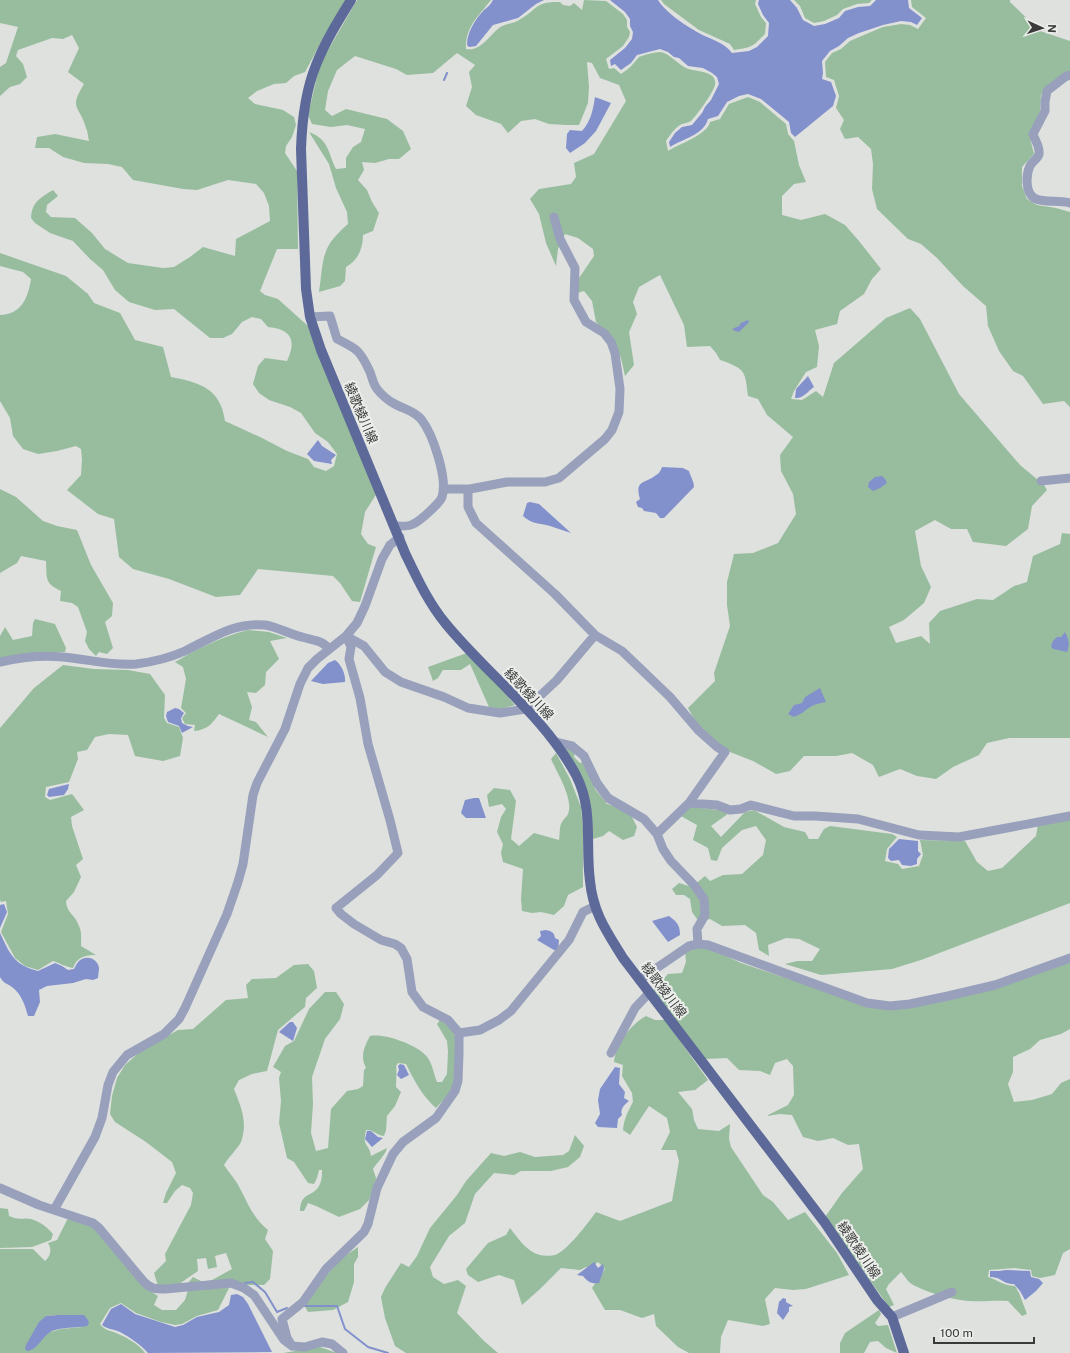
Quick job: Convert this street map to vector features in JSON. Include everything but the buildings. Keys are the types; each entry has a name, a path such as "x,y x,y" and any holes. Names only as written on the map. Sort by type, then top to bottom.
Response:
{"main road":[{"name":"綾歌綾川線","path":"351,0 329,36 315,65 306,95 304,110 301,149 304,266 310,317 321,350 420,585 441,618 555,742 576,776 585,796 588,819 589,870 595,906 599,919 623,958 639,980 825,1223 877,1300 892,1318 904,1353"}],"street":[{"path":"1070,75 1064,77 1047,91 1045,111 1033,134 1039,148 1038,157 1030,165 1027,181 1029,193 1033,197 1043,201 1064,201 1070,203"},
{"path":"443,489 468,489 507,482 545,482 559,478 605,439 612,430 619,412 620,389 615,353 611,342 604,333 586,322 580,314 574,300 575,268 560,238 554,217"},
{"path":"310,317 330,316 337,339 355,348 361,355 375,387 383,396 393,403 414,412 422,420 438,456 442,475 442,498 437,505 413,525 395,526"},
{"path":"1041,481 1070,478"},
{"path":"468,489 468,506 476,523 550,590 595,635 622,651 670,697 699,731 725,752 689,803 657,834"},
{"path":"54,1210 95,1137 102,1118 108,1085 113,1072 127,1055 164,1034 179,1019 185,1008 227,914 238,882 243,864 253,795 257,783 285,729 305,673 308,668 329,649 346,636 361,616 386,551 390,545 400,537"},
{"path":"0,662 33,656 46,656 115,663 146,663 166,658 184,651 225,630 257,625 274,627 302,637 311,638 323,643 329,649"},
{"path":"346,636 364,646 385,672 402,682 444,697 468,708 500,713 526,709 557,680 595,635"},
{"path":"292,1346 287,1338 282,1319 303,1302 326,1270 364,1232 368,1224 377,1188 393,1154 403,1142 436,1118 455,1091 458,1081 459,1033 448,1020 423,1007 412,992 407,959 401,948 395,944 381,940 354,924 336,908 377,875 398,853 368,744 360,698 349,659 351,647 346,636"},
{"path":"555,742 572,746 584,756 597,783 608,798 644,819 657,834 663,849 671,861 695,886 704,899 705,915 697,929 698,944"},
{"path":"689,803 717,805 730,810 741,809 751,805 781,814 858,819 918,834 959,837 1070,816"},
{"path":"459,1033 480,1030 499,1020 511,1011 569,940 583,912 595,906"},
{"path":"639,980 689,946 698,944 708,945 720,948 867,1003 890,1006 910,1004 995,984 1070,958"},
{"path":"611,1053 635,1008 649,993"},
{"path":"0,1188 54,1210 87,1220 99,1228 150,1288 156,1290 231,1283 244,1288 254,1295 284,1340 292,1346 305,1347 322,1342 332,1344 343,1353"},
{"path":"892,1318 952,1292"}],"green space":[{"path":"0,0 346,0 305,72 294,76 286,83 274,84 257,91 248,98 255,104 283,110 294,117 296,125 292,137 286,146 285,153 297,171 298,249 277,249 260,291 265,295 278,299 308,326 377,493 365,512 361,534 368,544 376,547 360,602 352,601 340,583 333,576 258,569 240,595 216,597 169,579 133,569 119,557 114,519 98,514 67,490 81,475 81,449 76,446 38,454 23,449 13,436 10,418 0,401 0,315 14,312 23,304 31,279 23,272 0,266 0,253 66,276 88,294 94,303 120,313 135,340 163,347 171,377 194,382 213,393 221,406 225,421 287,451 308,459 314,467 326,471 334,466 337,454 328,442 315,433 301,413 290,407 269,400 259,393 253,384 258,366 265,358 287,361 290,354 291,342 287,333 276,328 268,327 261,319 252,317 242,322 232,334 223,338 210,338 174,309 155,310 129,302 115,290 103,270 73,241 50,233 35,223 31,218 35,204 53,190 58,196 47,205 46,212 51,217 75,218 92,233 105,249 128,263 163,268 174,267 203,247 235,256 236,239 270,221 269,206 264,193 256,184 228,180 197,190 183,189 133,180 122,167 108,164 84,163 63,157 49,148 35,148 37,137 55,134 89,141 84,121 76,103 79,92 84,84 68,72 79,48 72,35 63,39 52,38 18,50 16,56 23,64 27,77 20,84 10,87 0,96 0,67 6,63 18,27 0,23"},
{"path":"357,0 491,0 470,28 466,41 466,49 480,46 501,27 517,21 537,7 546,3 560,2 563,5 570,6 574,3 582,10 584,0 606,1 623,14 627,20 627,27 630,32 629,37 623,46 606,59 609,69 614,68 621,74 639,57 660,52 667,54 686,68 709,74 715,80 715,85 711,93 697,114 691,121 681,124 672,132 666,141 668,151 704,131 710,122 720,119 729,104 748,97 760,102 786,124 788,134 794,141 799,165 806,182 794,184 782,196 782,215 801,220 825,214 845,225 881,269 872,279 864,294 840,311 837,324 815,330 819,346 817,367 806,372 794,391 791,399 802,400 816,391 823,397 834,363 886,318 910,308 920,319 959,394 1020,465 1044,485 1047,490 1032,506 1028,529 1006,546 973,542 967,529 951,529 935,520 915,531 921,566 931,587 924,603 904,620 889,627 896,643 921,636 930,644 929,623 940,611 977,599 993,600 1014,586 1027,582 1033,556 1060,544 1062,533 1070,534 1070,738 1009,738 987,743 979,755 953,767 936,779 917,776 900,769 879,777 873,765 852,753 836,756 804,756 790,771 776,774 753,761 730,752 699,728 688,708 715,681 714,673 730,626 727,605 727,582 734,554 753,553 778,543 796,514 793,494 781,471 780,455 793,437 767,415 758,399 748,396 743,372 735,366 720,360 710,346 687,347 684,325 660,275 639,287 633,302 637,314 629,332 634,365 625,376 621,358 612,338 596,322 592,301 584,291 577,293 579,278 594,256 593,249 578,238 565,234 558,249 556,266 546,243 539,214 530,199 539,189 571,184 576,177 574,163 594,154 626,101 619,85 600,78 592,63 587,62 589,87 588,103 579,125 549,124 535,119 521,121 508,133 501,124 476,115 466,106 472,87 469,72 475,65 457,53 433,73 407,75 396,69 355,56 337,70 328,91 325,110 332,116 346,109 387,119 403,131 411,149 399,159 389,159 375,163 362,162 364,170 358,180 367,190 379,213 373,231 363,235 359,254 354,261 346,267 345,281 340,286 319,292 325,254 332,240 348,224 347,212 336,188 329,164 309,132 321,138 327,147 336,169 346,168 346,158 353,147 361,142 365,129 347,125 331,127 312,124 308,115 320,64"},
{"path":"661,0 756,0 755,4 761,17 766,23 765,34 751,46 734,50 730,44 699,30 664,4"},
{"path":"794,0 872,0 869,3 857,4 843,9 837,15 824,21 814,23 805,18 800,6"},
{"path":"911,0 1010,0 1010,2 1040,31 1070,41 1070,71 1052,84 1041,95 1040,114 1029,134 1034,154 1022,167 1022,186 1027,199 1037,205 1070,212 1070,407 1064,401 1043,404 1023,376 1013,371 999,351 988,326 986,306 963,286 937,258 921,244 908,239 877,209 872,189 873,164 871,149 858,137 845,139 840,129 844,120 836,108 839,96 834,80 826,77 825,62 832,53 841,49 850,41 883,27 901,24 910,25 918,29 926,18 912,7"},
{"path":"0,489 16,497 43,521 57,526 77,530 91,565 113,603 112,616 105,622 113,648 107,654 99,652 96,656 89,649 85,641 87,632 78,607 72,603 60,601 61,591 49,582 46,561 21,556 17,563 0,573"},
{"path":"35,619 55,624 66,648 65,652 42,652 0,659 0,636 5,627 13,640 32,636 33,623"},
{"path":"248,630 269,632 287,638 270,641 279,659 266,672 265,685 256,693 247,692 252,707 249,720 256,722 268,737 219,714 209,726 194,731 195,725 185,724 182,718 186,713 181,708 186,679 183,667 175,662 210,643"},
{"path":"467,653 490,676 515,705 501,709 489,707 470,664 461,670 443,670 438,678 433,681 428,667"},
{"path":"63,665 94,669 128,670 150,674 165,695 164,718 167,723 179,727 183,738 180,756 163,761 135,756 128,735 109,734 95,737 87,750 77,752 78,759 69,782 46,787 45,797 50,800 72,794 84,810 71,817 72,826 83,859 76,865 81,877 74,892 66,901 69,911 80,928 81,946 96,955 82,957 77,961 73,968 53,961 38,970 25,966 15,958 1,932 8,914 6,901 1,902 0,900 0,728 34,688"},
{"path":"564,747 575,752 574,757 580,763 585,761 595,789 607,804 624,809 631,815 637,827 634,836 623,840 609,831 603,836 593,839"},
{"path":"556,753 570,779 581,807 583,829 583,887 568,895 564,906 554,915 541,912 532,913 522,911 521,899 523,869 503,862 501,853 503,844 497,832 501,817 506,809 502,804 489,807 487,795 494,788 510,790 516,801 511,839 519,846 534,833 559,840 561,824 567,815 569,801 561,779 551,759"},
{"path":"691,807 719,810 729,813 711,826 721,837 745,812 754,810 784,827 805,832 809,839 818,839 824,829 830,826 892,834 897,837 887,849 885,861 898,864 902,869 919,866 923,855 920,840 965,841 977,862 988,871 1002,868 1036,836 1038,824 1070,818 1070,903 921,960 892,969 821,975 785,964 797,961 812,961 820,949 799,939 786,938 768,945 769,956 759,950 756,933 745,925 722,926 710,919 699,922 692,912 690,899 684,895 676,895 672,889 679,883 692,887 705,876 710,881 723,875 742,874 763,855 766,840 756,826 742,830 722,848 717,861 711,860 708,848 693,840 697,825 679,815"},
{"path":"699,947 711,949 741,963 837,995 889,1010 1070,961 1070,1029 1061,1034 1040,1040 1030,1049 1013,1057 1013,1072 1008,1084 1014,1102 1032,1100 1052,1094 1061,1083 1070,1079 1070,1249 1063,1253 1055,1275 1040,1278 1032,1276 1031,1270 1015,1268 989,1270 988,1277 1004,1284 1015,1286 1027,1314 1022,1316 1008,1301 964,1301 929,1292 909,1282 901,1272 886,1289 894,1305 889,1307 825,1217 842,1193 863,1169 859,1144 848,1145 833,1138 818,1141 803,1137 792,1115 780,1114 766,1116 788,1105 794,1095 793,1066 787,1059 775,1063 770,1075 760,1071 739,1070 727,1058 704,1059 652,991 668,974 682,973 686,962 685,950"},
{"path":"308,964 314,971 317,988 306,998 305,1007 278,1030 267,1071 252,1074 239,1080 234,1089 243,1115 244,1128 240,1144 224,1165 237,1183 257,1219 268,1230 265,1239 273,1251 270,1279 264,1285 187,1284 193,1277 203,1282 212,1280 232,1269 226,1253 215,1256 217,1267 208,1269 206,1258 197,1259 198,1271 179,1284 158,1286 154,1273 166,1261 165,1254 191,1205 193,1193 190,1188 182,1185 175,1191 167,1203 163,1203 166,1193 176,1173 172,1162 146,1142 115,1122 110,1114 112,1096 117,1078 125,1065 142,1050 178,1030 193,1029 226,1000 248,998 246,985 252,979 276,978 294,965"},
{"path":"325,992 336,992 344,1004 340,1019 325,1039 312,1077 313,1104 311,1133 316,1151 328,1148 331,1109 347,1091 358,1089 363,1086 364,1070 366,1068 363,1056 370,1036 384,1036 392,1038 401,1041 423,1053 428,1058 432,1066 437,1082 442,1082 447,1074 447,1041 437,1024 441,1019 452,1029 456,1039 455,1083 448,1095 436,1108 422,1093 406,1064 398,1063 396,1066 396,1087 401,1092 395,1106 387,1116 384,1136 366,1130 365,1142 371,1156 387,1148 385,1154 373,1169 376,1178 375,1186 369,1200 360,1209 339,1217 308,1203 304,1211 300,1211 302,1200 319,1186 322,1170 319,1170 314,1184 308,1183 294,1162 287,1158 279,1123 281,1101 279,1078 281,1072 273,1067 285,1046 294,1041 309,1009"},
{"path":"646,1016 655,1020 665,1020 708,1080 695,1090 678,1092 692,1109 694,1120 698,1129 719,1131 730,1124 729,1139 731,1147 763,1195 773,1202 788,1220 805,1212 837,1253 849,1275 806,1289 793,1290 775,1288 765,1299 770,1324 763,1326 728,1320 721,1337 720,1353 689,1353 678,1347 656,1326 654,1314 642,1318 620,1310 605,1310 592,1288 605,1269 598,1262 592,1267 586,1267 580,1270 561,1268 522,1305 514,1280 499,1275 478,1282 468,1275 466,1269 488,1243 506,1235 510,1228 531,1251 541,1255 554,1255 571,1243 596,1212 620,1221 672,1201 679,1161 676,1150 661,1150 670,1132 667,1118 649,1106 630,1135 623,1130 626,1115 633,1102 632,1093 622,1076 623,1065 614,1062 615,1055 629,1030"},
{"path":"575,1135 584,1146 580,1157 568,1167 551,1171 521,1171 514,1175 494,1173 475,1194 465,1223 449,1236 430,1267 433,1277 444,1284 458,1280 466,1286 457,1313 498,1353 406,1353 395,1346 385,1318 381,1297 401,1263 409,1267 417,1256 430,1228 457,1195 466,1181 491,1153 504,1156 520,1152 535,1157 563,1155 569,1151"},
{"path":"0,1208 8,1209 9,1216 19,1219 31,1219 41,1223 53,1234 51,1240 32,1247 0,1248"},
{"path":"68,1218 92,1226 144,1287 158,1296 154,1305 162,1310 176,1310 185,1300 188,1290 230,1286 218,1310 197,1316 182,1324 175,1325 161,1322 136,1313 121,1303 110,1308 100,1324 105,1329 132,1341 145,1353 0,1353 0,1249 33,1249 45,1261 49,1257 50,1252 48,1243 57,1240","holes":["84,1315 82,1327 61,1329 50,1332 46,1316"]},
{"path":"358,1247 358,1257 354,1264 354,1282 348,1302 333,1310 308,1312 304,1305 322,1281 334,1266"},
{"path":"879,1310 881,1314 875,1323 878,1326 888,1325 897,1353 886,1348 878,1341 870,1342 864,1353 840,1353 840,1343 845,1333"},
{"path":"320,1347 337,1353 283,1353"}],"water":[{"path":"493,0 544,0 536,4 518,18 493,25 476,46 469,47 467,45 467,40 472,26"},
{"path":"610,0 658,0 670,14 681,22 697,32 721,43 732,53 749,51 757,47 768,36 769,23 758,4 759,0 790,0 797,8 803,20 814,26 825,24 839,18 845,11 858,7 870,6 876,0 908,0 909,8 922,18 917,25 911,22 901,21 859,33 848,38 839,46 830,51 822,61 822,79 831,82 836,96 833,106 795,137 791,133 789,122 761,99 748,94 739,96 727,102 718,116 708,119 706,124 697,133 670,147 669,142 675,133 682,127 692,125 711,100 719,84 717,77 703,68 688,66 679,58 674,57 668,52 660,49 637,55 631,63 621,70 615,64 611,66 610,60 625,48 632,39 633,32 630,26 630,19 625,12"},
{"path":"595,97 611,103 596,131 585,143 570,153 566,148 567,134 570,130 582,131 588,123"},
{"path":"748,320 749,322 739,332 732,329 739,326 741,323"},
{"path":"808,376 814,387 803,396 795,398 796,389"},
{"path":"318,440 322,446 336,455 331,460 332,464 314,461 307,454"},
{"path":"662,467 683,468 689,471 694,487 664,518 660,518 656,513 644,511 642,508 638,507 636,502 640,499 640,485 658,474"},
{"path":"882,476 887,483 873,491 868,487 869,482 875,477"},
{"path":"530,502 539,504 571,533 526,519 523,516 527,503"},
{"path":"1065,632 1069,642 1067,652 1053,649 1051,646 1053,641 1057,637 1061,637"},
{"path":"335,660 343,670 345,682 323,684 311,681 328,663"},
{"path":"820,688 826,702 812,706 794,717 788,714 794,705 802,703 805,697"},
{"path":"175,708 184,713 181,718 182,723 193,727 182,733 179,726 168,722 166,716 167,712"},
{"path":"69,784 64,795 49,797 47,795 49,789"},
{"path":"479,798 486,818 466,818 461,813 465,800"},
{"path":"899,839 918,841 918,851 921,854 917,859 917,864 911,866 902,865 899,860 891,861 888,858 889,849"},
{"path":"4,904 7,912 0,928 0,905"},
{"path":"669,916 678,924 680,935 668,942 652,921"},
{"path":"546,930 552,932 555,938 559,940 558,950 554,950 537,940 541,936 540,931"},
{"path":"0,933 14,958 30,969 38,971 55,963 68,970 74,969 82,959 92,958 97,962 99,968 98,978 93,980 86,979 73,983 47,986 39,990 40,1002 34,1016 28,1016 21,997 0,977"},
{"path":"290,1022 293,1022 297,1028 293,1041 279,1032"},
{"path":"400,1064 404,1065 409,1075 401,1079 397,1075 399,1070 398,1066"},
{"path":"615,1067 620,1068 619,1084 625,1092 624,1098 629,1101 622,1109 622,1115 618,1119 617,1128 598,1127 595,1123 600,1114 598,1100 600,1089"},
{"path":"367,1131 371,1131 378,1137 383,1138 372,1147 365,1139"},
{"path":"594,1262 598,1268 603,1264 604,1269 599,1283 592,1283 583,1276 577,1275"},
{"path":"990,1271 1030,1271 1031,1277 1039,1279 1043,1283 1025,1300 1014,1284 990,1277"},
{"path":"237,1294 243,1297 248,1304 272,1352 148,1353 139,1344 120,1332 102,1325 111,1309 121,1304 135,1314 175,1327 183,1325 197,1317 219,1312 229,1305 231,1295"},
{"path":"783,1298 786,1299 786,1302 793,1306 789,1307 789,1311 783,1320 777,1313 779,1302"},
{"path":"84,1315 89,1323 87,1326 52,1331 45,1336 37,1346 27,1351 25,1349 26,1345 39,1322 46,1316"}],"waterway":[{"path":"444,80 447,73"},
{"path":"245,1283 253,1282 265,1292 277,1312 287,1308"},
{"path":"303,1306 337,1306 345,1329 368,1347 388,1353"}]}
